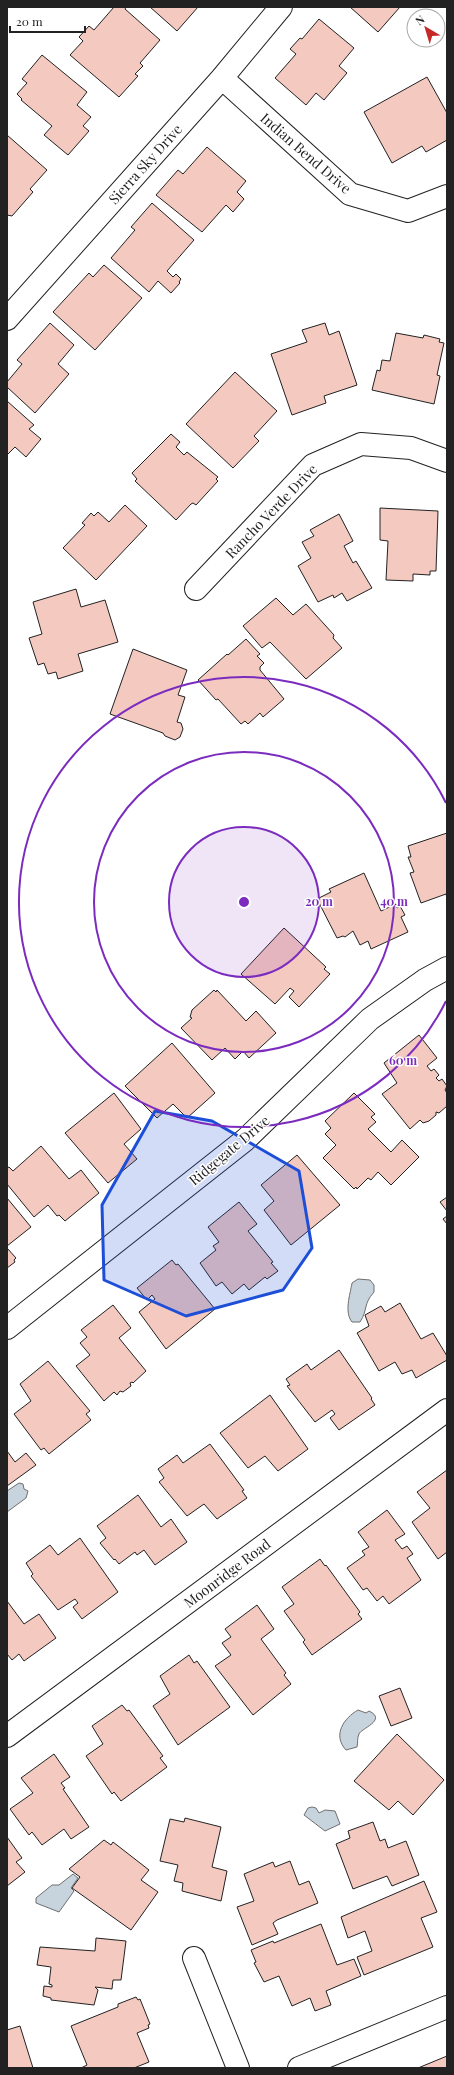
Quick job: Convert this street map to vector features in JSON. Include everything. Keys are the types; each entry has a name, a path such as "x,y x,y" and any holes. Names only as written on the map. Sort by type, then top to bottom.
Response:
{"street":[{"name":"Sierra Sky Drive","path":"7,319 222,78 281,7"},
{"name":"Indian Bend Drive","path":"222,78 350,194 408,211 447,196"},
{"name":"Rancho Verde Drive","path":"196,589 313,465 361,444 411,448 447,461"},
{"name":"Ridgegate Drive","path":"7,1328 246,1140 370,1019 425,980 447,968"},
{"name":"Moonridge Road","path":"7,1736 447,1410"},
{"path":"194,1958 238,2068"},
{"path":"299,2068 447,2007"}],"highlighted area":[{"path":"155,1111 212,1121 299,1171 312,1248 283,1290 186,1316 104,1280 102,1205"}],"shaded area":[{"path":"358,1279 370,1280 374,1285 374,1292 368,1300 360,1322 352,1322 348,1313 348,1303 352,1283"},
{"path":"19,1483 23,1484 24,1489 28,1491 26,1498 7,1512 7,1491"},
{"path":"358,1710 366,1713 369,1711 374,1714 376,1718 372,1724 360,1732 357,1747 346,1750 340,1739 340,1733 344,1722"},
{"path":"308,1808 316,1808 319,1813 325,1810 335,1811 340,1824 325,1831 304,1815"},
{"path":"73,1874 78,1878 71,1888 74,1891 59,1912 36,1903 36,1898 52,1885 59,1885"}],"building":[{"path":"114,7 126,7 125,9 160,40 140,63 143,66 135,74 138,76 119,97 70,55 83,41 79,37 89,26 94,30"},
{"path":"150,7 198,7 177,31"},
{"path":"350,7 400,7 378,32"},
{"path":"319,19 354,48 339,66 347,73 324,100 316,93 306,105 275,78 296,54 290,49 300,38 302,39"},
{"path":"42,55 87,92 77,105 91,117 83,126 89,131 68,155 44,135 52,126 21,100 22,99 17,94 27,83 22,79"},
{"path":"427,77 447,113 447,140 426,152 422,146 392,163 364,112"},
{"path":"7,135 47,170 30,189 33,192 12,216 7,215"},
{"path":"207,147 246,181 237,192 244,199 233,212 226,205 202,232 156,195 178,170 183,174"},
{"path":"152,203 194,240 167,271 173,277 176,274 181,279 179,282 180,283 171,293 158,281 149,292 111,258 135,230 131,227"},
{"path":"104,265 142,298 95,350 53,312 89,273 93,277"},
{"path":"50,323 74,345 58,364 69,374 35,413 7,387 7,382 22,364 17,360"},
{"path":"325,323 329,335 339,331 357,385 324,396 326,403 292,415 271,354 307,342 302,330"},
{"path":"396,333 423,338 424,335 440,339 439,342 444,343 437,375 440,376 434,404 372,390 377,370 380,371 382,360 390,361"},
{"path":"235,372 277,411 254,436 259,441 233,468 186,424"},
{"path":"7,401 34,425 29,429 41,439 26,457 15,447 7,455"},
{"path":"171,434 180,442 176,447 184,455 187,452 218,477 216,479 218,481 196,505 193,503 191,504 176,520 135,481 137,479 132,473"},
{"path":"125,505 147,526 96,580 63,548 85,525 82,523 91,513 94,516 98,512 109,522"},
{"path":"380,508 438,511 436,571 430,571 430,575 413,574 413,581 386,580 388,541 380,540"},
{"path":"339,514 353,541 344,546 353,563 356,561 372,588 347,601 342,593 334,598 333,595 318,602 298,566 311,558 302,542 314,536 310,530"},
{"path":"76,589 81,607 105,600 118,642 78,654 83,671 58,679 56,672 48,674 44,663 38,665 29,638 42,634 33,602"},
{"path":"276,598 293,615 306,604 334,635 333,638 342,648 306,679 270,642 262,648 243,626"},
{"path":"246,639 260,654 257,656 264,663 260,667 260,670 284,699 263,717 260,713 248,724 245,721 241,724 198,680"},
{"path":"133,649 187,670 178,695 185,697 177,722 181,723 183,729 180,737 175,740 165,736 163,733 110,714"},
{"path":"447,833 447,898 446,894 421,903 410,873 414,872 408,857 411,857 408,846"},
{"path":"364,873 381,911 396,904 397,908 400,906 405,915 401,917 408,932 371,949 368,941 360,945 353,931 345,937 343,936 337,938 317,899 331,892 329,889"},
{"path":"284,928 326,967 324,969 330,974 299,1007 289,997 294,991 290,988 275,1004 241,974"},
{"path":"214,990 216,992 217,990 246,1021 256,1011 276,1033 249,1058 243,1051 235,1059 225,1048 212,1060 181,1028 192,1018 190,1017 192,1010"},
{"path":"419,1035 437,1058 427,1066 431,1071 434,1069 439,1075 436,1078 439,1081 442,1079 447,1086 445,1090 447,1093 447,1106 439,1113 436,1112 436,1115 429,1121 423,1123 420,1120 410,1129 382,1094 397,1083 384,1063"},
{"path":"172,1043 215,1093 187,1118 173,1104 157,1118 125,1086"},
{"path":"114,1093 141,1129 124,1144 137,1159 108,1183 65,1133"},
{"path":"354,1093 375,1114 371,1117 376,1122 368,1129 391,1152 402,1140 419,1157 391,1185 378,1172 371,1180 368,1178 357,1189 356,1187 354,1189 323,1158 336,1145 325,1134 331,1128 325,1121"},
{"path":"41,1146 69,1179 81,1170 99,1193 65,1221 59,1215 57,1216 48,1205 34,1217 7,1184 7,1168 9,1167 13,1171"},
{"path":"297,1155 340,1205 291,1245 264,1210 274,1201 261,1185"},
{"path":"447,1197 447,1211 440,1202"},
{"path":"7,1198 31,1227 7,1246"},
{"path":"239,1202 257,1224 248,1231 273,1262 271,1263 278,1271 267,1279 265,1277 249,1290 244,1284 232,1294 222,1282 216,1286 200,1263 216,1250 213,1246 219,1242 208,1227"},
{"path":"447,1216 447,1224 443,1219"},
{"path":"7,1248 16,1258 14,1260 15,1262 7,1268"},
{"path":"172,1260 176,1265 178,1264 215,1309 166,1349 139,1312 155,1299 152,1295 147,1300 137,1288"},
{"path":"400,1303 421,1339 433,1333 447,1356 447,1360 416,1378 412,1370 402,1374 395,1362 379,1371 357,1333 369,1326 365,1315 381,1306 385,1312"},
{"path":"113,1305 131,1328 119,1338 146,1371 133,1383 130,1383 131,1386 123,1392 120,1391 117,1395 114,1392 104,1401 76,1366 90,1355 80,1343 87,1337 81,1330"},
{"path":"339,1350 372,1398 371,1399 375,1405 339,1430 330,1418 335,1414 332,1410 315,1422 287,1386 290,1385 286,1379 307,1364 311,1370"},
{"path":"48,1361 90,1411 86,1414 91,1420 49,1454 44,1448 41,1450 14,1414 31,1401 20,1384"},
{"path":"270,1395 308,1449 278,1471 265,1456 248,1468 220,1433"},
{"path":"210,1444 244,1490 242,1491 247,1498 217,1519 204,1504 187,1516 159,1482 164,1478 158,1469 177,1455 183,1463"},
{"path":"7,1451 15,1462 26,1453 36,1465 7,1486"},
{"path":"447,1470 447,1552 438,1559 412,1522 430,1508 417,1492"},
{"path":"138,1495 161,1527 171,1519 187,1542 155,1565 144,1550 137,1555 135,1552 119,1564 100,1543 106,1538 97,1526"},
{"path":"387,1510 405,1534 395,1540 402,1549 407,1546 413,1554 407,1558 421,1580 389,1604 383,1596 377,1601 367,1588 363,1590 347,1568 365,1555 362,1551 369,1547 358,1532"},
{"path":"80,1538 118,1592 82,1619 73,1607 78,1603 75,1599 58,1610 31,1576 33,1574 26,1563 50,1545 58,1555"},
{"path":"320,1559 360,1612 358,1614 362,1619 312,1655 303,1642 305,1640 284,1611 294,1604 282,1587"},
{"path":"7,1601 24,1624 39,1614 56,1638 24,1661 19,1654 12,1660 7,1654"},
{"path":"257,1605 274,1629 261,1639 286,1673 284,1675 291,1684 253,1715 215,1666 231,1655 222,1643 231,1637 225,1629"},
{"path":"189,1655 194,1663 197,1661 230,1707 178,1745 153,1706 170,1694 160,1676"},
{"path":"400,1688 412,1718 391,1726 379,1696"},
{"path":"122,1705 127,1711 129,1710 163,1756 160,1758 167,1767 121,1801 114,1792 112,1794 86,1756 103,1744 92,1726"},
{"path":"397,1734 444,1780 413,1815 398,1801 389,1810 354,1781"},
{"path":"54,1754 70,1777 61,1783 65,1788 63,1789 89,1827 71,1839 64,1829 42,1845 32,1832 29,1835 10,1809 33,1793 21,1778"},
{"path":"185,1818 221,1827 212,1867 227,1871 221,1901 182,1891 183,1883 174,1881 178,1865 160,1861 170,1819 184,1822"},
{"path":"373,1822 380,1841 385,1839 388,1848 406,1841 419,1875 392,1886 387,1876 353,1889 336,1844 350,1838 348,1831"},
{"path":"7,1837 22,1858 16,1862 25,1872 7,1886"},
{"path":"104,1840 111,1845 113,1842 149,1870 141,1880 158,1892 131,1930 72,1888 80,1877 69,1869"},
{"path":"290,1861 299,1885 309,1881 318,1903 277,1920 273,1923 278,1934 252,1945 237,1907 254,1901 244,1874 273,1862 275,1867"},
{"path":"424,1881 437,1912 421,1918 433,1947 364,1975 357,1957 372,1951 365,1931 348,1938 341,1917"},
{"path":"321,1924 337,1965 354,1959 361,1976 326,1991 331,2005 315,2011 310,1998 292,2006 279,1976 264,1982 254,1963 256,1962 251,1950 273,1941 274,1943"},
{"path":"96,1938 126,1941 121,1980 113,1980 112,1989 95,1987 98,1990 94,2005 51,2000 51,1998 43,1996 44,1986 52,1987 52,1985 49,1984 51,1967 37,1965 40,1947 95,1951"},
{"path":"136,1997 138,2000 140,1999 150,2024 148,2025 149,2028 137,2033 149,2062 134,2068 81,2068 87,2065 71,2026 118,2007 118,2004"},
{"path":"20,2026 33,2068 7,2068 7,2030"},
{"path":"447,2056 447,2068 418,2068"}]}
